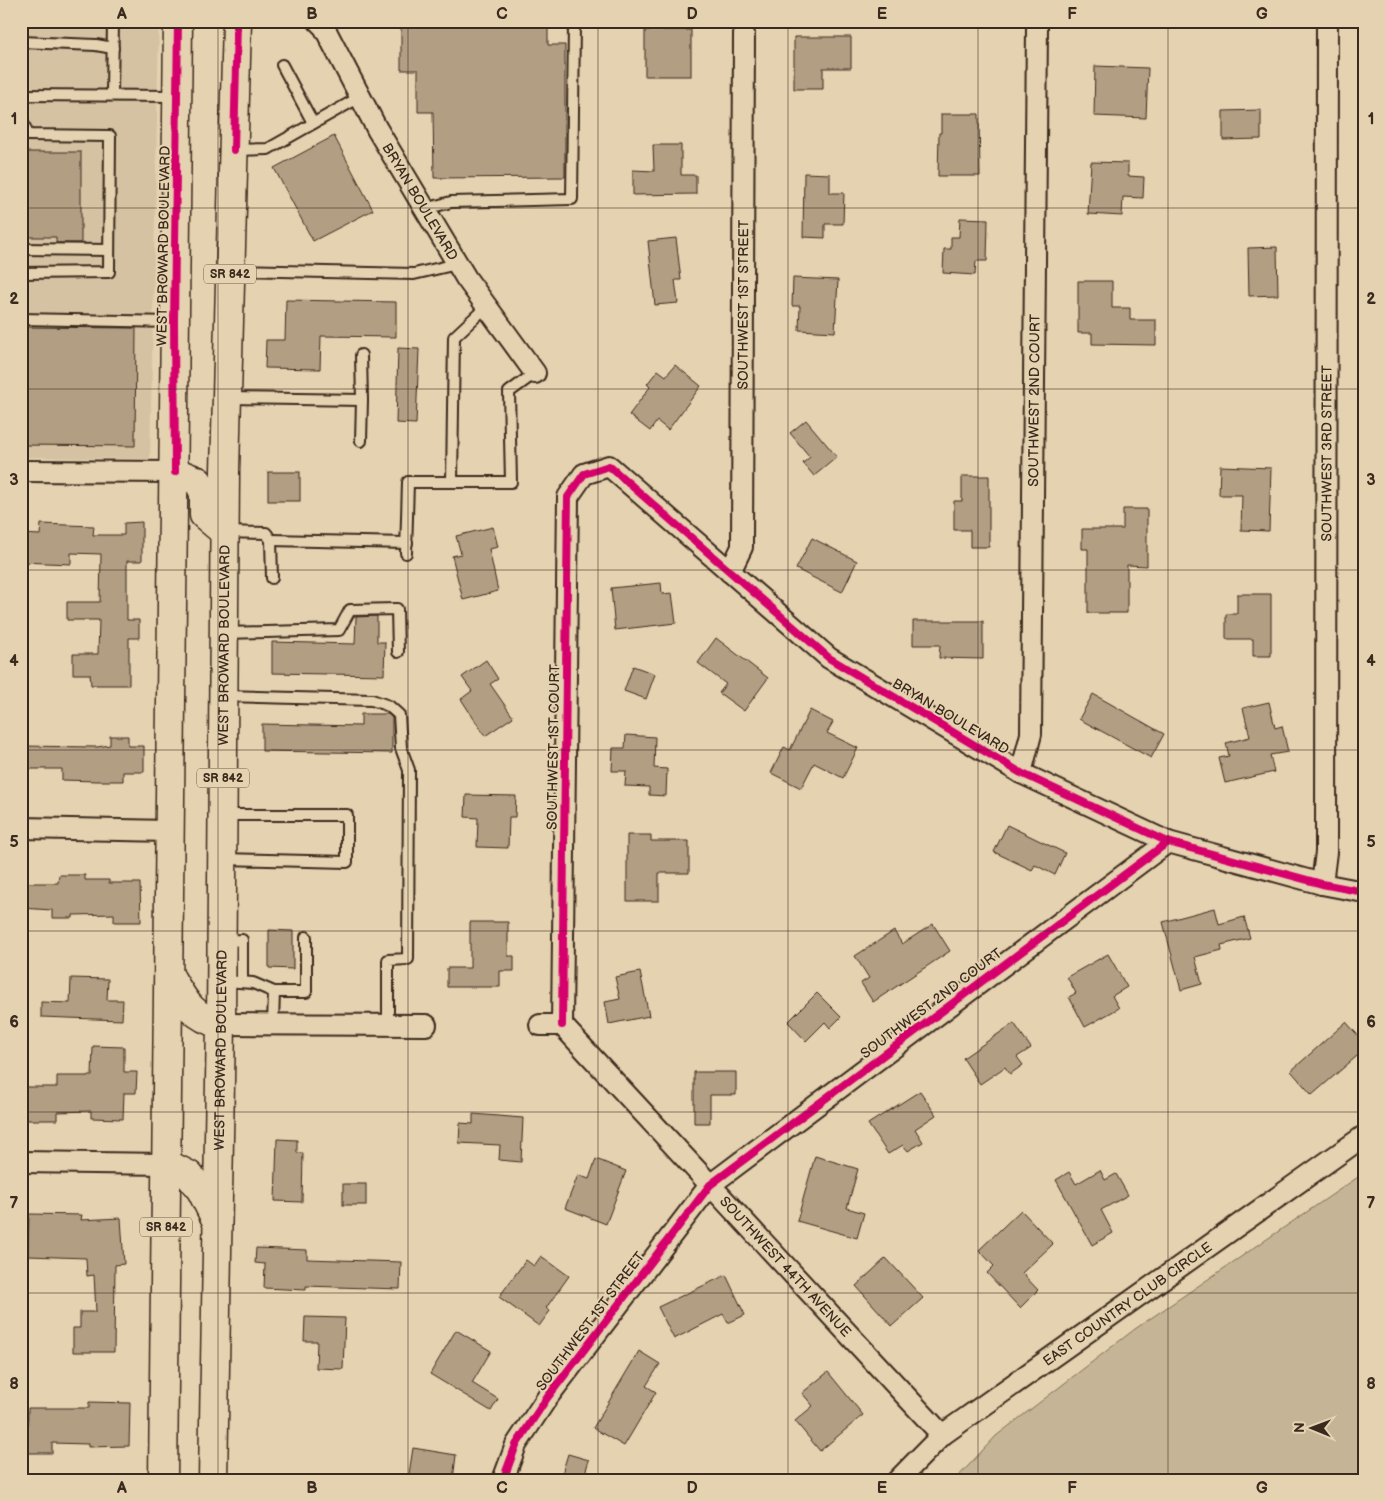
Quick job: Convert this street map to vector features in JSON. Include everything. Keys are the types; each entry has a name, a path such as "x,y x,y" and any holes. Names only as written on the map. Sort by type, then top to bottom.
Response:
{"main road":[{"name":"WEST BROWARD BOULEVARD","path":"163,1480 175,472 174,322 178,21"},
{"name":"WEST BROWARD BOULEVARD","path":"213,1480 221,1024 231,981 222,941 222,815 224,532 237,21"},
{"path":"175,472 198,481 204,492 204,515 224,532"},
{"path":"169,975 189,1007 206,1020 221,1024"},
{"path":"167,1164 189,1175 201,1190 217,1222"}],"street":[{"name":"BRYAN BOULEVARD","path":"318,21 324,27 360,97 457,264 535,373"},
{"name":"SOUTHWEST 3RD STREET","path":"1322,884 1326,832 1327,21"},
{"name":"SOUTHWEST 2ND COURT","path":"1021,773 1031,734 1037,27"},
{"name":"SOUTHWEST 1ST STREET","path":"730,572 742,547 744,34"},
{"name":"BRYAN BOULEVARD","path":"584,474 609,466 828,658 1021,773 1168,842 1322,884 1364,892"},
{"path":"21,471 175,472"},
{"name":"SOUTHWEST 1ST COURT","path":"562,1025 568,497 584,474"},
{"path":"21,828 170,831"},
{"name":"SOUTHWEST 2ND COURT","path":"710,1184 1168,842"},
{"path":"221,1024 426,1025"},
{"path":"540,1025 562,1025"},
{"name":"SOUTHWEST 44TH AVENUE","path":"562,1025 942,1435"},
{"name":"EAST COUNTRY CLUB CIRCLE","path":"898,1480 942,1435 1364,1136"},
{"path":"21,1162 167,1164"},
{"name":"SOUTHWEST 1ST STREET","path":"503,1480 516,1445 547,1398 710,1184"}],"lane":[{"path":"112,95 113,21"},
{"path":"425,209 451,202 572,199 574,25"},
{"path":"21,42 96,45 113,48"},
{"path":"282,65 313,123"},
{"path":"21,95 177,96"},
{"path":"234,150 268,148 360,97"},
{"path":"21,118 28,135 110,136 109,272 21,273"},
{"path":"21,249 109,250"},
{"path":"230,270 414,274 457,264"},
{"path":"452,482 454,336 486,307"},
{"path":"21,319 174,322"},
{"path":"361,355 361,441"},
{"path":"271,540 406,548 408,482 511,482 509,392 535,373"},
{"path":"227,398 362,400"},
{"path":"224,532 266,534 271,540 272,578"},
{"path":"224,633 339,630 350,610 397,609 398,652"},
{"path":"223,696 372,700 390,706 399,715 401,748 410,770 408,959 388,960 388,1025"},
{"path":"222,815 347,815 347,862 222,858"},
{"path":"231,981 253,983 274,992 306,992 306,937"},
{"path":"273,1024 274,992"}],"shaded area":[{"path":"21,21 159,21 150,459 21,457"},
{"path":"1364,1173 1364,1480 955,1480 996,1436 1135,1329"}],"building":[{"path":"401,21 548,21 548,45 565,45 565,177 434,178 433,112 418,112 418,70 401,70"},
{"path":"645,30 691,30 691,76 645,76"},
{"path":"794,37 851,37 851,68 823,68 823,89 794,89"},
{"path":"1095,66 1148,68 1146,118 1094,116"},
{"path":"1261,110 1261,139 1223,140 1223,111"},
{"path":"941,114 979,114 980,176 938,176"},
{"path":"334,136 373,210 313,241 274,168"},
{"path":"653,145 681,145 681,175 696,175 696,194 633,195 633,170 654,171"},
{"path":"21,152 81,152 81,243 56,243 56,237 21,237"},
{"path":"1091,162 1128,163 1128,176 1144,177 1143,198 1123,197 1122,216 1088,214"},
{"path":"804,173 830,174 830,193 844,193 843,224 825,224 825,238 803,237"},
{"path":"960,218 988,219 987,261 976,261 975,275 943,273 944,249 951,249 951,237 959,237"},
{"path":"676,238 681,280 675,280 678,303 655,305 648,241"},
{"path":"1277,247 1278,295 1249,296 1248,248"},
{"path":"793,278 838,280 835,332 799,330 800,306 792,306"},
{"path":"1078,281 1112,281 1112,308 1130,308 1130,320 1156,320 1156,345 1092,344 1092,333 1078,333"},
{"path":"286,300 396,302 396,337 321,336 320,369 265,368 266,340 285,340"},
{"path":"21,327 136,328 135,446 21,445"},
{"path":"398,348 419,349 416,424 396,423"},
{"path":"675,365 701,386 668,430 657,421 650,431 629,415 650,387 647,384 658,370 666,376"},
{"path":"806,420 837,457 814,476 803,463 810,457 790,433"},
{"path":"1220,466 1271,468 1269,531 1241,530 1242,495 1219,495"},
{"path":"268,472 300,472 300,501 268,501"},
{"path":"962,476 989,476 989,547 970,547 970,530 954,530 954,501 962,501"},
{"path":"1123,509 1147,509 1147,566 1127,565 1127,613 1088,613 1088,549 1082,549 1082,529 1123,529"},
{"path":"142,522 142,561 127,561 127,620 139,620 139,638 129,638 129,685 91,685 90,674 73,674 73,654 98,654 99,620 67,620 67,602 100,602 101,554 71,553 71,564 21,562 21,534 40,535 41,524 94,526 93,535 124,535 124,523"},
{"path":"493,527 498,547 489,549 498,591 463,600 452,556 461,554 456,536"},
{"path":"812,538 857,561 842,592 796,569"},
{"path":"661,583 662,594 672,593 676,623 615,630 611,588"},
{"path":"1237,594 1271,594 1271,656 1253,656 1253,639 1226,639 1226,614 1237,614"},
{"path":"377,616 377,642 385,642 384,675 272,673 272,642 355,644 356,617"},
{"path":"913,621 983,621 983,659 939,658 940,645 913,645"},
{"path":"716,638 768,678 744,711 719,693 726,684 698,663"},
{"path":"486,660 498,679 490,684 513,717 485,736 461,699 472,691 462,677"},
{"path":"633,666 655,674 646,699 624,691"},
{"path":"1093,694 1164,734 1151,758 1079,719"},
{"path":"1269,702 1275,728 1282,726 1288,752 1270,755 1274,772 1225,783 1219,758 1229,756 1226,743 1250,737 1243,708"},
{"path":"810,710 833,722 827,733 858,748 843,778 814,763 801,788 771,773 784,747 790,750"},
{"path":"361,714 388,714 392,718 392,753 262,751 262,724 361,726"},
{"path":"626,735 655,737 654,768 667,769 666,796 649,795 649,787 625,786 626,771 612,771 613,748 625,748"},
{"path":"110,736 128,736 128,746 144,746 144,772 123,772 123,781 97,781 62,780 62,769 21,769 21,746 97,747 110,745"},
{"path":"466,795 516,796 515,817 509,817 508,848 477,847 478,818 465,817"},
{"path":"1007,825 1065,853 1055,875 1035,865 1032,870 994,852"},
{"path":"627,835 651,835 651,841 689,841 689,873 659,873 659,901 627,901"},
{"path":"59,875 85,875 85,880 109,880 109,883 140,883 141,922 114,922 114,914 73,915 73,918 52,918 52,910 21,908 21,883 58,883"},
{"path":"1215,908 1219,924 1244,917 1250,938 1221,945 1222,950 1195,957 1202,984 1181,990 1163,922"},
{"path":"470,922 508,922 508,956 514,956 514,971 500,971 500,987 447,987 447,968 470,968"},
{"path":"933,924 950,951 873,1002 861,983 869,978 855,956 894,931 902,944"},
{"path":"269,930 293,931 293,969 269,968"},
{"path":"1108,954 1127,987 1112,996 1119,1008 1085,1027 1069,997 1076,993 1067,977"},
{"path":"640,972 649,1016 609,1024 605,1002 620,999 615,977"},
{"path":"71,978 108,979 107,1000 123,1000 122,1020 41,1017 41,1002 70,1003"},
{"path":"817,993 841,1017 830,1028 825,1022 806,1041 788,1022"},
{"path":"1346,1022 1364,1042 1364,1050 1312,1095 1291,1071"},
{"path":"1014,1023 1031,1048 1017,1057 1023,1065 1010,1074 1005,1067 980,1084 963,1058"},
{"path":"93,1046 124,1047 124,1072 137,1072 136,1093 124,1093 123,1119 91,1118 91,1111 57,1112 57,1120 21,1120 21,1087 57,1087 57,1076 92,1076"},
{"path":"694,1072 736,1072 736,1095 710,1095 710,1123 694,1123"},
{"path":"920,1091 936,1115 915,1129 923,1142 908,1151 903,1145 888,1154 868,1124"},
{"path":"473,1114 523,1118 521,1162 499,1160 500,1145 459,1143 460,1123 473,1124"},
{"path":"277,1139 297,1140 297,1153 303,1153 302,1202 275,1201"},
{"path":"815,1156 858,1169 847,1208 864,1213 857,1238 797,1221"},
{"path":"596,1159 626,1171 606,1224 565,1208 578,1175 589,1179"},
{"path":"1100,1170 1105,1180 1116,1174 1128,1195 1101,1210 1113,1233 1092,1245 1056,1180 1069,1172 1076,1184"},
{"path":"343,1184 366,1184 366,1205 343,1205"},
{"path":"1021,1210 1053,1244 1022,1273 1038,1290 1020,1308 987,1273 994,1266 979,1250"},
{"path":"29,1214 82,1215 81,1220 121,1218 124,1264 115,1265 114,1352 73,1352 73,1328 80,1328 80,1312 96,1312 94,1275 87,1276 86,1258 28,1256"},
{"path":"256,1248 307,1250 307,1259 401,1262 400,1289 306,1286 306,1290 264,1288 265,1264 255,1263"},
{"path":"541,1256 569,1276 546,1308 550,1311 539,1326 499,1297 526,1260 534,1266"},
{"path":"886,1258 923,1298 892,1326 856,1286"},
{"path":"726,1275 745,1315 728,1323 723,1314 674,1339 658,1307"},
{"path":"305,1317 345,1318 343,1369 316,1368 317,1341 304,1341"},
{"path":"456,1330 491,1351 472,1383 498,1399 491,1411 430,1374"},
{"path":"639,1351 660,1364 646,1386 656,1392 624,1446 593,1428"},
{"path":"828,1372 863,1415 820,1451 795,1421 813,1406 802,1393"},
{"path":"89,1402 130,1403 129,1446 88,1447 88,1444 52,1443 52,1453 27,1453 28,1408 89,1408"},
{"path":"413,1448 456,1455 453,1480 408,1480"},
{"path":"568,1454 589,1460 583,1480 560,1480"}],"cycle path":[{"path":"175,472 174,322 178,21"},
{"path":"234,150 237,21"},
{"path":"562,1025 568,497 584,474 609,466 829,658 1021,773 1168,842 1322,884 1364,892"},
{"path":"503,1480 516,1445 547,1398 710,1185 1168,842"}]}
